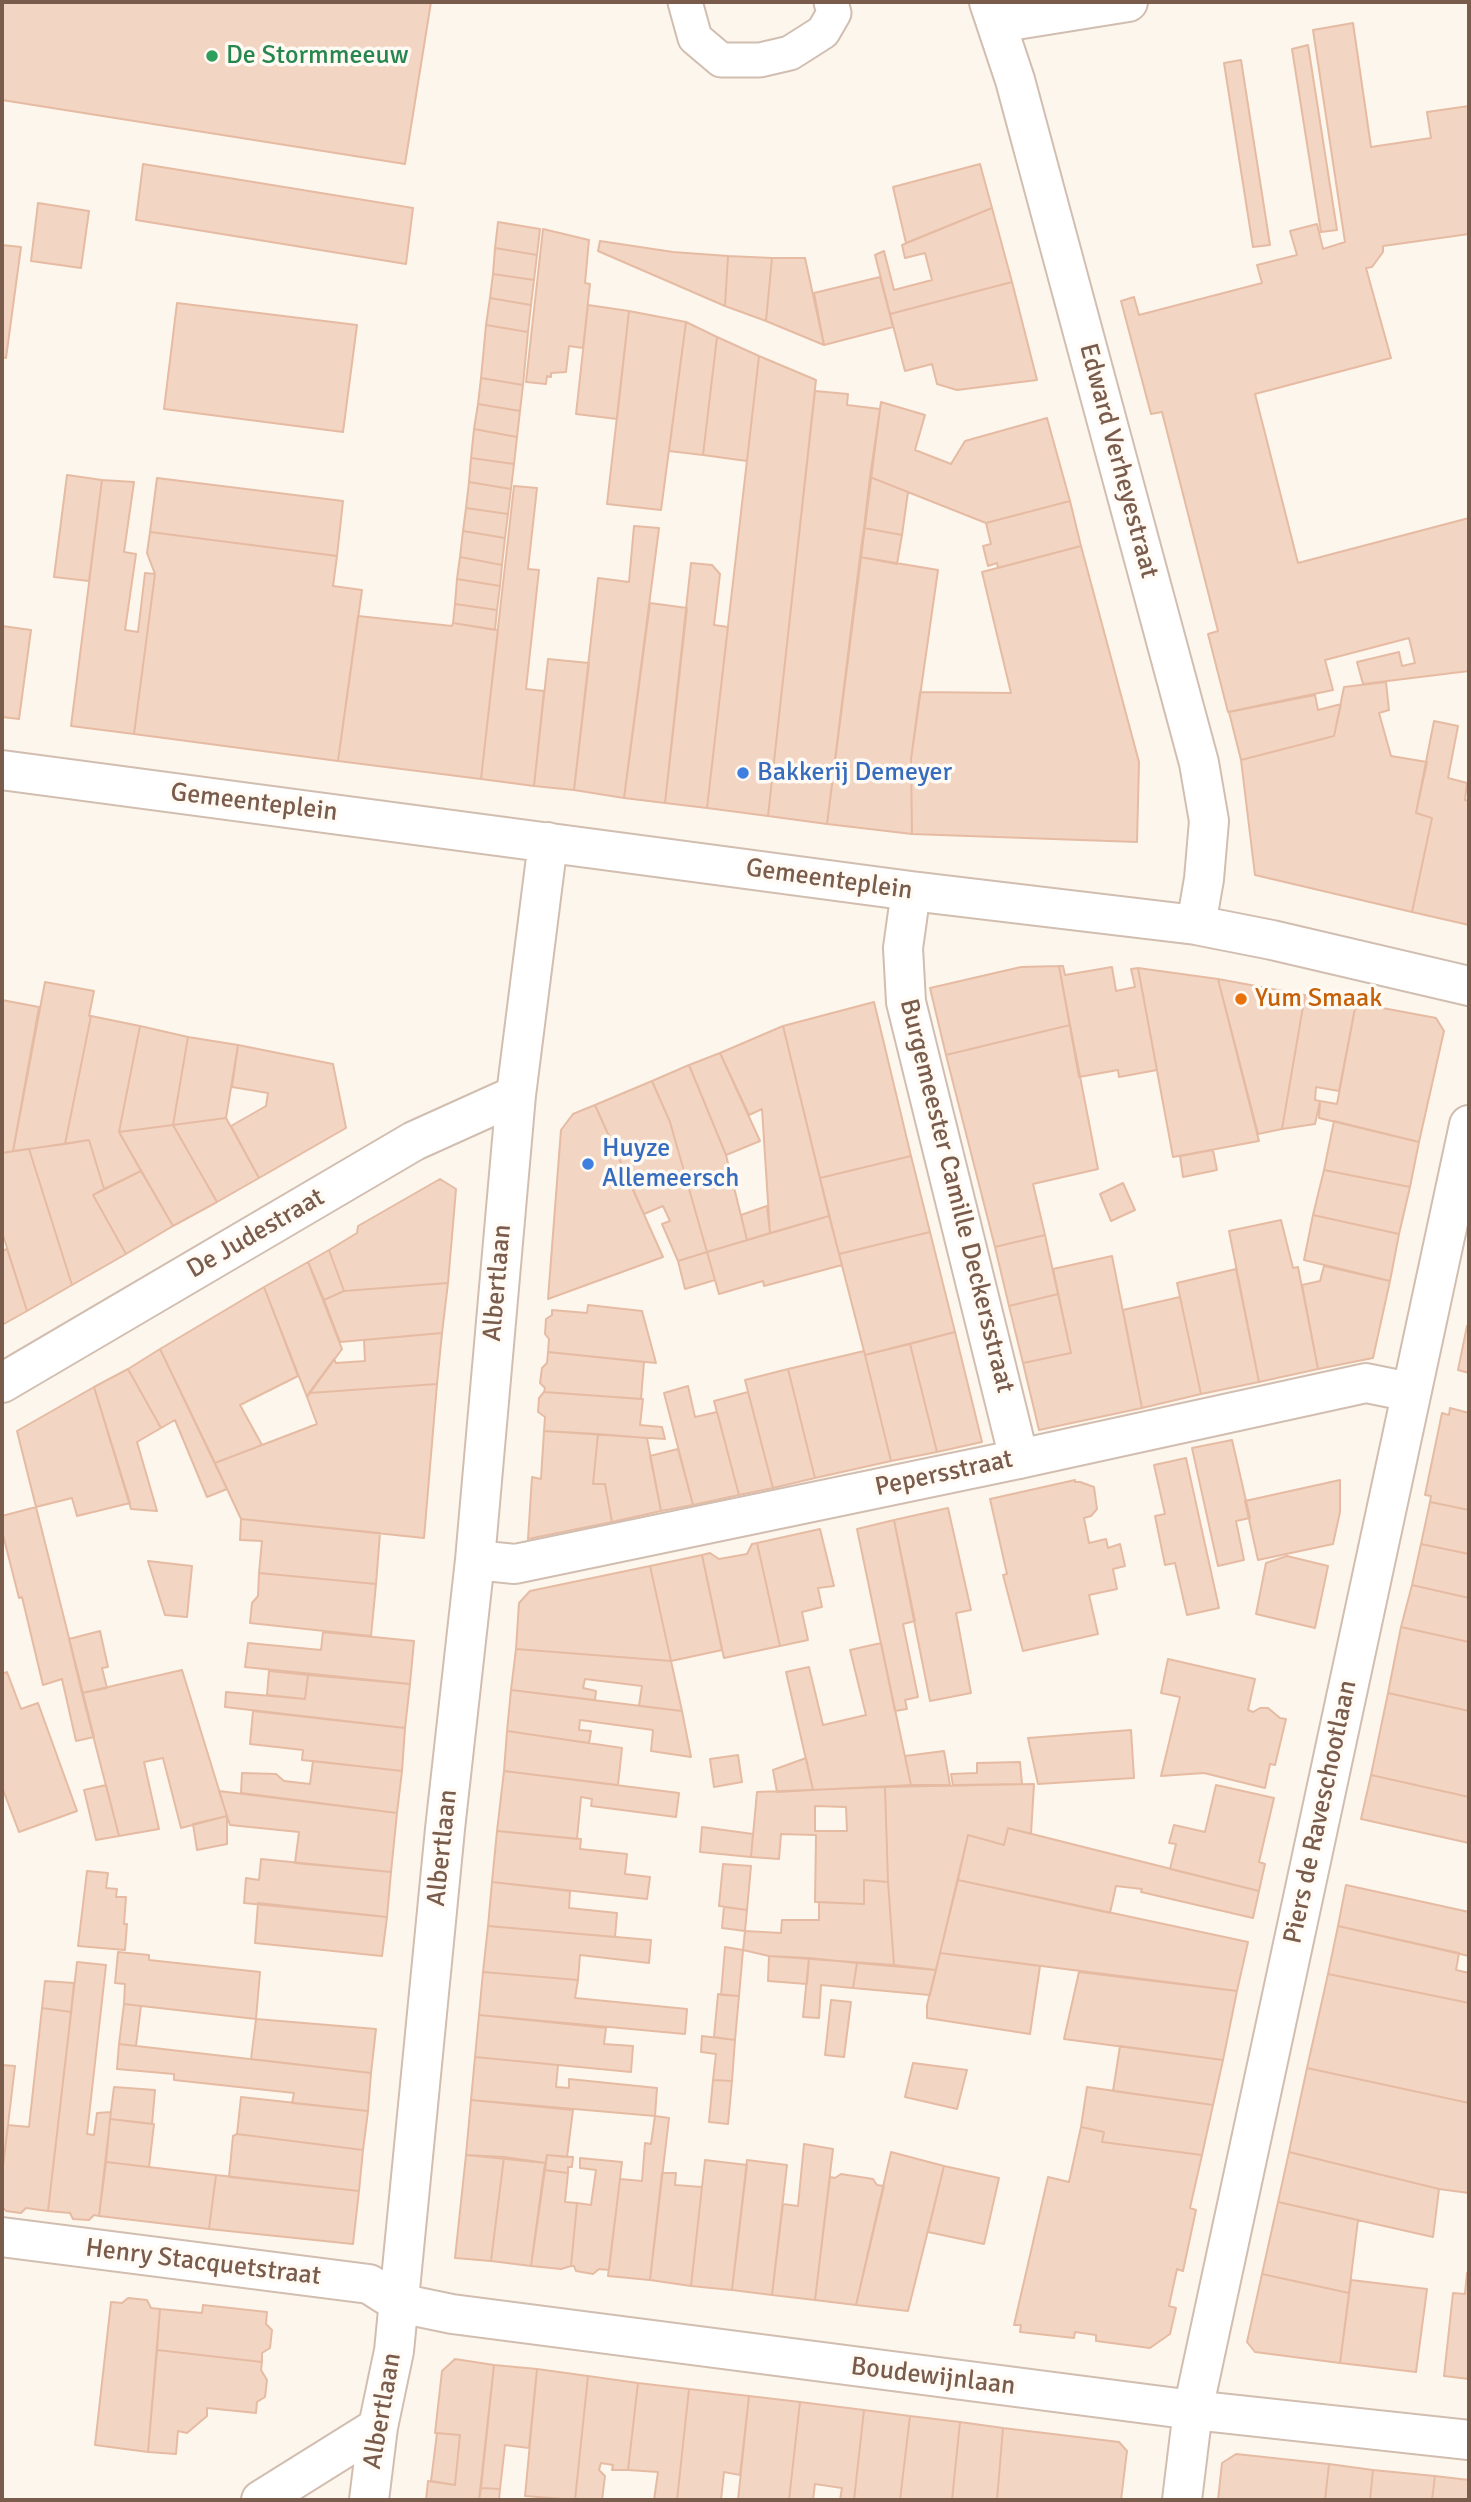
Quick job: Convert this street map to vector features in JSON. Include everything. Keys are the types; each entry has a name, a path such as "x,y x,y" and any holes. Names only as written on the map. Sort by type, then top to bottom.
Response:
{"street":[{"path":"993,12 1128,2"},
{"name":"Edward Verheyestraat","path":"993,12 1015,80 1199,763 1209,821 1204,879 1196,925"},
{"name":"Gemeenteplein","path":"2,770 911,891 1196,925 1469,986"},
{"path":"516,1095 548,842"},
{"name":"Burgemeester Camille Deckersstraat","path":"911,891 903,948 906,1002 1019,1459"},
{"name":"Albertlaan","path":"369,2500 378,2427 394,2351 444,1829 475,1560 516,1095"},
{"name":"De Judestraat","path":"2,1382 414,1141 516,1095"},
{"name":"Piers de Raveschootlaan","path":"1182,2500 1193,2410 1469,1125"},
{"name":"Pepersstraat","path":"475,1560 515,1564 1019,1459 1366,1383 1410,1392"},
{"name":"Henry Stacquetstraat","path":"2,2237 369,2284 399,2303"},
{"name":"Boudewijnlaan","path":"399,2303 452,2314 1193,2410 1469,2440"},
{"path":"261,2500 378,2427"}],"lane":[{"path":"685,2 695,38 721,60 760,60 790,53 823,32 834,13 831,2"}],"building":[{"name":"De Stormmeeuw","path":"2,2 431,2 405,164 2,100"},
{"path":"1353,23 1371,147 1431,138 1427,112 1469,106 1469,234 1383,246 1383,252 1372,267 1366,268 1391,358 1255,394 1298,563 1469,518 1469,671 1363,684 1357,662 1399,652 1402,666 1415,663 1409,638 1325,660 1333,690 1228,712 1208,634 1218,631 1162,412 1151,414 1121,301 1134,297 1139,315 1262,283 1257,265 1297,255 1290,231 1317,224 1323,249 1345,242 1313,30"},
{"path":"1308,45 1337,230 1321,232 1292,49"},
{"path":"1241,60 1270,245 1253,247 1224,63"},
{"path":"143,164 413,208 406,264 136,220"},
{"path":"980,164 992,208 906,243 893,187"},
{"path":"38,203 89,211 81,268 31,261"},
{"path":"992,208 1012,282 890,314 875,255 884,251 894,290 932,280 925,253 905,258 902,245"},
{"path":"498,222 540,229 537,255 495,248"},
{"path":"543,229 589,240 585,283 590,284 583,348 569,346 566,372 551,373 551,377 547,376 546,384 526,382"},
{"path":"600,241 673,252 728,256 725,306 598,251"},
{"path":"2,245 21,247 6,358 2,357"},
{"path":"495,248 537,255 534,280 493,274"},
{"path":"728,256 772,258 766,321 725,306"},
{"path":"772,258 805,258 824,345 766,321"},
{"path":"493,274 534,280 531,305 490,298"},
{"path":"880,277 893,327 824,345 814,293"},
{"path":"1012,282 1037,380 957,390 937,384 932,364 905,371 890,314"},
{"path":"490,298 531,305 528,332 486,325"},
{"path":"177,303 357,325 343,432 164,409"},
{"path":"588,305 629,311 617,419 576,414"},
{"path":"629,311 686,322 661,510 607,504"},
{"path":"686,322 717,337 703,455 669,451"},
{"path":"486,325 528,332 523,385 481,378"},
{"path":"717,337 759,356 747,461 703,455"},
{"path":"759,356 816,380 768,816 707,808"},
{"path":"481,378 523,385 520,411 478,404"},
{"path":"815,391 848,394 847,405 880,409 827,824 768,816"},
{"path":"881,402 925,415 915,450 951,464 965,441 1047,418 1070,501 986,523 870,477"},
{"path":"478,404 520,411 517,437 474,429"},
{"path":"474,429 517,437 514,464 471,458"},
{"path":"471,458 514,464 511,489 469,482"},
{"path":"67,475 102,480 89,581 54,577"},
{"path":"870,477 908,492 902,535 864,528"},
{"path":"157,478 343,501 337,556 150,532"},
{"path":"102,480 134,482 124,552 136,554 125,630 138,632 145,573 155,574 134,734 71,726"},
{"path":"469,482 511,489 508,514 466,508"},
{"path":"514,486 537,488 528,569 539,570 526,689 544,691 534,786 481,779"},
{"path":"1070,501 1081,546 998,568 997,563 988,566 983,546 991,544 986,523"},
{"path":"466,508 508,514 505,538 463,531"},
{"path":"634,526 659,528 624,798 574,790 598,578 629,582"},
{"path":"864,528 902,535 897,564 860,557"},
{"path":"463,531 505,538 502,565 460,557"},
{"path":"150,532 337,556 333,586 362,590 338,761 134,734 155,574 147,553"},
{"path":"1081,546 1139,762 1137,842 912,834 911,759 920,692 1011,693 982,572"},
{"path":"460,557 502,565 500,586 457,579"},
{"path":"860,557 938,570 911,759 912,834 827,824"},
{"path":"691,563 712,565 720,574 714,625 728,627 707,808 665,803"},
{"path":"457,579 500,586 497,610 455,604"},
{"path":"650,603 687,608 665,803 624,798"},
{"path":"455,604 497,610 495,630 453,623"},
{"path":"358,616 452,626 453,623 498,630 481,779 338,761"},
{"path":"2,626 31,630 19,719 2,717"},
{"path":"548,659 589,663 574,790 534,786"},
{"path":"1386,682 1389,710 1379,713 1391,756 1427,762 1416,813 1432,818 1412,912 1255,875 1241,760 1334,736 1344,687"},
{"path":"1315,695 1318,710 1341,704 1334,736 1241,760 1229,712"},
{"path":"1434,721 1458,726 1448,778 1467,783 1465,800 1469,801 1469,925 1412,912 1432,818 1416,813"},
{"path":"1059,966 1063,966 1065,975 1112,967 1116,991 1135,987 1131,969 1138,968 1157,1070 1119,1077 1118,1070 1079,1077"},
{"path":"1059,966 1070,1025 946,1055 930,988 1021,967"},
{"path":"1138,968 1218,979 1259,1141 1173,1157"},
{"path":"1218,979 1305,995 1282,1129 1258,1134"},
{"path":"45,982 94,991 91,1016 65,1144 13,1151"},
{"path":"1305,995 1356,1003 1339,1091 1316,1087 1315,1100 1320,1101 1315,1124 1282,1129"},
{"path":"2,1000 39,1007 13,1151 2,1153"},
{"path":"874,1002 911,1156 820,1178 783,1026"},
{"path":"1356,1003 1436,1018 1444,1031 1419,1142 1319,1118 1320,1101 1337,1104"},
{"path":"91,1016 140,1026 119,1132 141,1171 104,1189 89,1140 65,1144"},
{"path":"1070,1025 1098,1169 1033,1184 1045,1235 995,1247 946,1055"},
{"path":"140,1026 188,1037 173,1125 119,1132"},
{"path":"783,1026 829,1216 770,1233 762,1109 749,1115 720,1053"},
{"path":"188,1037 238,1045 226,1118 173,1125"},
{"path":"238,1045 333,1064 346,1128 259,1178 231,1126 266,1106 268,1093 232,1087"},
{"path":"720,1053 760,1141 726,1155 689,1065"},
{"path":"689,1065 726,1155 747,1240 707,1252 670,1122 652,1081"},
{"path":"652,1081 670,1122 707,1252 678,1261 662,1224 670,1221 663,1206 644,1214 595,1105"},
{"path":"595,1105 663,1257 548,1299 561,1130 573,1114"},
{"path":"226,1118 259,1178 217,1202 173,1125"},
{"path":"1334,1121 1419,1142 1410,1187 1324,1170"},
{"path":"173,1125 217,1202 173,1226 119,1132"},
{"path":"89,1140 104,1189 93,1195 126,1254 72,1285 29,1149"},
{"path":"29,1149 72,1285 27,1311 2,1232 2,1153"},
{"path":"1213,1150 1217,1170 1183,1177 1180,1156"},
{"path":"911,1156 930,1232 839,1254 820,1178"},
{"path":"1324,1170 1410,1187 1399,1234 1313,1215"},
{"path":"141,1171 173,1226 126,1254 93,1195"},
{"path":"440,1179 456,1189 448,1283 344,1291 329,1250 357,1233 358,1226"},
{"path":"1123,1183 1135,1210 1111,1221 1100,1194"},
{"path":"767,1206 770,1233 747,1240 741,1215"},
{"path":"1313,1215 1399,1234 1390,1281 1304,1260"},
{"path":"829,1216 842,1265 764,1286 763,1281 719,1294 707,1252"},
{"path":"1281,1220 1293,1268 1298,1267 1318,1369 1259,1382 1229,1231"},
{"path":"930,1232 955,1332 865,1355 839,1254"},
{"path":"1045,1235 1058,1294 1009,1306 995,1247"},
{"path":"7,1249 27,1311 2,1325 2,1251"},
{"path":"329,1250 344,1291 324,1300 308,1262"},
{"path":"707,1252 715,1280 685,1289 678,1261"},
{"path":"1112,1256 1142,1408 1039,1430 1023,1363 1071,1353 1053,1269"},
{"path":"308,1262 342,1349 307,1397 264,1287"},
{"path":"1324,1266 1390,1281 1373,1358 1318,1369 1302,1285 1320,1281"},
{"path":"1236,1269 1259,1382 1201,1394 1177,1283"},
{"path":"448,1283 442,1333 340,1342 324,1300 344,1291"},
{"path":"264,1287 298,1376 240,1405 262,1445 215,1463 160,1349"},
{"path":"1058,1294 1071,1353 1023,1363 1009,1306"},
{"path":"1180,1297 1201,1394 1142,1408 1123,1310"},
{"path":"588,1305 642,1311 656,1363 548,1352 546,1319 552,1315 552,1310 587,1313"},
{"path":"1469,1326 1469,1373 1458,1370"},
{"path":"955,1332 982,1442 937,1452 910,1344"},
{"path":"442,1333 437,1384 309,1393 334,1359 336,1363 365,1361 364,1340"},
{"path":"910,1344 937,1452 891,1461 865,1355"},
{"path":"160,1349 227,1489 207,1497 175,1420 161,1428 128,1369"},
{"path":"864,1351 891,1461 815,1478 788,1369"},
{"path":"548,1352 644,1362 641,1399 544,1392 545,1388 540,1383"},
{"path":"128,1369 161,1428 137,1442 157,1511 131,1509 94,1387"},
{"path":"788,1369 815,1478 773,1488 745,1380"},
{"path":"437,1384 424,1538 241,1519 215,1463 317,1424 307,1397 309,1393"},
{"path":"688,1386 695,1417 717,1412 739,1495 693,1505 664,1393"},
{"path":"94,1387 130,1503 77,1516 72,1498 36,1507 17,1431"},
{"path":"544,1392 643,1399 640,1425 662,1427 665,1439 544,1431 545,1417 538,1412 539,1398"},
{"path":"748,1392 773,1488 739,1495 714,1401"},
{"path":"1450,1408 1469,1413 1469,1510 1430,1502 1431,1496 1425,1495 1442,1413 1449,1415"},
{"path":"544,1431 598,1434 593,1484 605,1484 612,1522 528,1539 532,1477 541,1479"},
{"path":"598,1434 647,1438 661,1511 612,1522 605,1484 593,1484"},
{"path":"1232,1440 1250,1518 1236,1521 1244,1560 1218,1566 1192,1448"},
{"path":"678,1449 693,1505 661,1511 650,1456"},
{"path":"1186,1458 1219,1608 1187,1615 1175,1563 1165,1565 1155,1516 1165,1514 1154,1465"},
{"path":"1075,1480 1094,1487 1097,1509 1091,1516 1084,1518 1089,1543 1106,1539 1108,1548 1120,1544 1125,1566 1113,1569 1117,1589 1089,1595 1098,1634 1023,1651 1003,1575 1007,1574 990,1499"},
{"path":"1340,1480 1340,1512 1333,1544 1258,1560 1245,1501"},
{"path":"1430,1502 1469,1510 1469,1554 1421,1544"},
{"path":"36,1507 94,1737 76,1741 62,1679 43,1685 22,1597 19,1598 2,1531 2,1516"},
{"path":"948,1508 971,1610 956,1613 971,1693 930,1701 894,1520"},
{"path":"241,1519 380,1533 376,1584 259,1573 262,1541 240,1540"},
{"path":"894,1520 915,1621 903,1624 918,1697 905,1700 907,1709 895,1711 857,1529"},
{"path":"820,1529 834,1586 818,1588 822,1607 802,1612 808,1640 780,1646 757,1543"},
{"path":"757,1543 780,1646 724,1658 702,1555 710,1553 719,1559 747,1554 752,1544"},
{"path":"1421,1544 1469,1554 1469,1598 1412,1585"},
{"path":"702,1555 722,1650 671,1661 650,1566"},
{"path":"1287,1556 1328,1566 1315,1628 1256,1614 1266,1563"},
{"path":"148,1561 192,1566 187,1617 165,1615"},
{"path":"650,1566 671,1661 516,1649 519,1603 530,1591"},
{"path":"259,1573 376,1584 371,1636 250,1623 252,1603 258,1596"},
{"path":"1412,1585 1469,1598 1469,1642 1401,1627"},
{"path":"1401,1627 1469,1642 1469,1711 1388,1693"},
{"path":"100,1631 108,1667 102,1668 107,1688 82,1693 69,1639"},
{"path":"323,1632 414,1641 410,1684 245,1667 248,1643 321,1650"},
{"path":"881,1643 911,1785 813,1790 786,1672 809,1667 823,1725 866,1715 850,1650"},
{"path":"516,1649 671,1661 682,1711 639,1706 642,1686 585,1679 583,1688 596,1691 595,1700 511,1690"},
{"path":"1168,1659 1255,1679 1248,1710 1253,1712 1268,1708 1280,1718 1286,1719 1275,1765 1270,1764 1265,1788 1204,1773 1161,1776 1180,1697 1161,1693"},
{"path":"182,1670 227,1816 181,1828 163,1758 144,1762 159,1829 119,1836 82,1693"},
{"path":"269,1671 308,1675 305,1699 267,1695"},
{"path":"7,1672 21,1709 38,1703 77,1811 19,1832 2,1787 2,1674"},
{"path":"308,1675 410,1684 405,1728 225,1707 226,1692 305,1699"},
{"path":"511,1690 682,1711 691,1757 651,1751 653,1730 580,1720 579,1730 591,1731 589,1743 507,1731"},
{"path":"1388,1693 1469,1711 1469,1797 1371,1775"},
{"path":"253,1711 405,1728 402,1771 302,1760 303,1750 250,1744"},
{"path":"1131,1730 1134,1778 1038,1784 1028,1738"},
{"path":"507,1731 622,1748 618,1785 504,1771"},
{"path":"944,1751 950,1785 911,1785 905,1756"},
{"path":"738,1755 742,1782 714,1787 710,1759"},
{"path":"806,1758 813,1790 777,1792 773,1770"},
{"path":"313,1761 402,1771 397,1813 241,1793 242,1773 276,1774 284,1781 310,1784"},
{"path":"1020,1762 1022,1784 953,1785 951,1774 977,1773 977,1763"},
{"path":"504,1771 679,1793 676,1817 591,1806 592,1799 581,1797 577,1839 497,1831"},
{"path":"1371,1775 1469,1797 1469,1843 1361,1819"},
{"path":"1034,1784 1031,1834 1008,1828 1004,1845 968,1835 936,1970 894,1965 885,1787"},
{"path":"106,1785 119,1836 96,1840 84,1790"},
{"path":"1216,1785 1274,1798 1259,1862 1265,1864 1259,1891 1170,1869 1176,1844 1169,1843 1174,1825 1205,1832"},
{"path":"885,1787 888,1882 864,1880 864,1904 815,1902 816,1835 781,1834 779,1859 751,1857 757,1792","holes":["815,1806 846,1807 847,1831 815,1831"]},
{"path":"219,1791 397,1813 391,1872 295,1863 299,1832 230,1825"},
{"path":"227,1816 227,1844 197,1850 193,1824"},
{"path":"702,1827 753,1834 751,1857 700,1852"},
{"path":"1008,1828 1259,1891 1253,1918 1141,1892 1142,1889 1116,1886 1110,1913 958,1880 968,1835 1004,1845"},
{"path":"497,1831 581,1839 580,1849 627,1854 625,1874 650,1877 647,1899 492,1882"},
{"path":"261,1859 391,1872 387,1917 244,1903 246,1878 259,1880"},
{"path":"723,1864 751,1866 747,1910 719,1906"},
{"path":"87,1871 108,1873 106,1888 117,1889 116,1897 126,1897 125,1950 78,1946"},
{"path":"864,1880 888,1882 894,1965 769,1956 743,1950 745,1931 781,1933 782,1920 819,1920 819,1902 864,1904"},
{"path":"958,1880 1248,1942 1237,1991 940,1953"},
{"path":"492,1882 570,1891 569,1908 617,1913 615,1937 488,1926"},
{"path":"1346,1885 1469,1912 1469,1956 1338,1926"},
{"path":"258,1903 387,1917 382,1956 255,1943"},
{"path":"724,1907 747,1910 745,1931 722,1928"},
{"path":"488,1926 651,1940 649,1963 580,1955 578,1980 483,1972"},
{"path":"1338,1926 1459,1953 1456,1970 1469,1973 1469,2003 1328,1974"},
{"path":"725,1947 743,1950 739,1996 721,1995"},
{"path":"118,1952 149,1955 149,1960 260,1972 256,2019 124,2004 125,1984 115,1983"},
{"path":"940,1953 1040,1966 1030,2034 927,2018 927,2005"},
{"path":"769,1956 809,1958 807,1984 768,1981"},
{"path":"809,1958 857,1963 853,1988 821,1985 819,2018 803,2017"},
{"path":"77,1962 106,1965 87,2134 94,2135 97,2113 111,2112 99,2216 94,2215 89,2220 73,2219 70,2213 48,2211"},
{"path":"857,1963 936,1970 930,1995 853,1988"},
{"path":"483,1972 578,1980 575,1998 687,2009 685,2034 479,2015"},
{"path":"1079,1972 1237,1991 1223,2060 1064,2039"},
{"path":"1328,1974 1469,2003 1469,2103 1307,2068"},
{"path":"45,1981 74,1983 71,2012 42,2008"},
{"path":"718,1994 739,1996 735,2040 714,2037"},
{"path":"831,2000 851,2002 844,2057 825,2055"},
{"path":"124,2004 141,2006 136,2046 119,2044"},
{"path":"42,2008 71,2012 48,2211 26,2208 21,2213 6,2211 2,2206 2,2175 8,2125 29,2127"},
{"path":"479,2015 606,2028 604,2044 633,2046 631,2072 475,2057"},
{"path":"256,2019 376,2029 371,2073 251,2059"},
{"path":"702,2036 735,2040 732,2081 713,2080 716,2054 701,2052"},
{"path":"119,2044 371,2073 368,2111 292,2103 294,2093 174,2080 174,2074 117,2069"},
{"path":"1120,2046 1223,2060 1213,2105 1113,2091"},
{"path":"475,2057 558,2065 556,2087 569,2088 569,2079 657,2088 655,2116 471,2100"},
{"path":"913,2063 967,2070 957,2109 905,2097"},
{"path":"2,2065 15,2066 2,2175"},
{"path":"1307,2068 1469,2103 1469,2193 1439,2189 1289,2152"},
{"path":"713,2080 732,2081 728,2124 709,2122"},
{"path":"114,2087 155,2090 152,2124 110,2119"},
{"path":"1087,2087 1213,2105 1202,2155 1102,2142 1104,2132 1081,2127"},
{"path":"241,2097 368,2111 363,2150 237,2134"},
{"path":"471,2100 573,2110 567,2157 547,2155 546,2163 466,2155"},
{"path":"655,2116 669,2118 650,2280 608,2276 620,2179 642,2181 645,2143 651,2144"},
{"path":"110,2119 154,2124 149,2167 106,2162"},
{"path":"1081,2127 1104,2132 1102,2142 1202,2155 1190,2208 1196,2210 1183,2271 1177,2269 1169,2306 1176,2308 1170,2334 1150,2348 1096,2341 1096,2335 1075,2332 1074,2338 1020,2332 1021,2325 1014,2325 1048,2177 1069,2182"},
{"path":"237,2134 363,2150 359,2191 229,2177 233,2136"},
{"path":"804,2144 833,2149 815,2300 772,2295 783,2204 798,2206"},
{"path":"891,2152 944,2166 908,2311 856,2305"},
{"path":"1289,2152 1439,2189 1433,2237 1278,2202"},
{"path":"466,2155 504,2157 491,2261 455,2258"},
{"path":"547,2155 573,2157 572,2167 568,2167 568,2173 544,2170"},
{"path":"504,2157 546,2163 531,2266 491,2261"},
{"path":"580,2158 622,2162 609,2270 599,2269 593,2274 576,2271 574,2266 571,2266 577,2203 591,2205 596,2170 580,2168"},
{"path":"705,2160 747,2165 732,2290 691,2286"},
{"path":"747,2160 787,2165 772,2295 732,2290"},
{"path":"106,2162 216,2175 209,2229 99,2216"},
{"path":"944,2166 999,2178 984,2244 928,2232"},
{"path":"544,2170 568,2173 565,2202 577,2203 571,2266 561,2269 531,2266"},
{"path":"662,2173 676,2173 675,2185 702,2187 691,2286 650,2280"},
{"path":"841,2174 873,2179 877,2185 884,2186 856,2305 815,2300 830,2177 835,2178"},
{"path":"216,2175 359,2191 353,2244 209,2229"},
{"path":"1278,2202 1358,2220 1349,2293 1262,2274"},
{"path":"1467,2273 1469,2379 1444,2376 1453,2293 1465,2294"},
{"path":"1262,2274 1349,2293 1340,2363 1255,2352 1247,2342"},
{"path":"1351,2280 1427,2289 1416,2372 1340,2363"},
{"path":"128,2298 147,2300 151,2308 160,2309 148,2452 95,2445 111,2302 122,2303"},
{"path":"203,2305 267,2312 266,2324 272,2330 270,2348 262,2353 262,2362 157,2350 160,2309 202,2313"},
{"path":"157,2350 262,2362 261,2370 267,2380 265,2397 257,2402 256,2413 207,2408 207,2416 187,2433 178,2431 176,2454 148,2452"},
{"path":"455,2359 494,2365 479,2500 426,2500 428,2481 455,2485 460,2435 435,2433 442,2371"},
{"path":"494,2365 537,2369 529,2448 505,2445 500,2489 481,2488"},
{"path":"537,2369 588,2376 575,2500 525,2496"},
{"path":"588,2376 638,2383 628,2470 612,2470 613,2465 601,2463 599,2470 605,2476 602,2500 575,2500"},
{"path":"638,2383 689,2389 677,2500 654,2500 658,2472 628,2470"},
{"path":"689,2389 749,2396 740,2475 724,2472 721,2500 677,2500"},
{"path":"749,2396 800,2402 789,2500 738,2500"},
{"path":"800,2402 864,2410 854,2500 840,2500 842,2488 815,2484 813,2500 789,2500"},
{"path":"864,2410 910,2416 900,2500 854,2500"},
{"path":"910,2416 960,2422 952,2500 900,2500"},
{"path":"960,2422 1003,2428 997,2500 952,2500"},
{"path":"1003,2428 1119,2442 1127,2451 1121,2500 997,2500"},
{"path":"437,2433 460,2435 455,2485 431,2481"},
{"path":"1236,2454 1329,2464 1325,2500 1218,2500 1222,2463"},
{"path":"1329,2464 1373,2470 1370,2500 1325,2500"},
{"path":"1373,2470 1435,2476 1432,2500 1370,2500"},
{"path":"1435,2476 1469,2480 1469,2500 1432,2500"},
{"path":"481,2488 500,2489 499,2500 479,2500"}],"place":[{"name":"De Stormmeeuw","path":"212,56"},
{"name":"Bakkerij Demeyer","path":"743,773"},
{"name":"Yum Smaak","path":"1241,999"},
{"name":"Huyze Allemeersch","path":"588,1164"}]}
